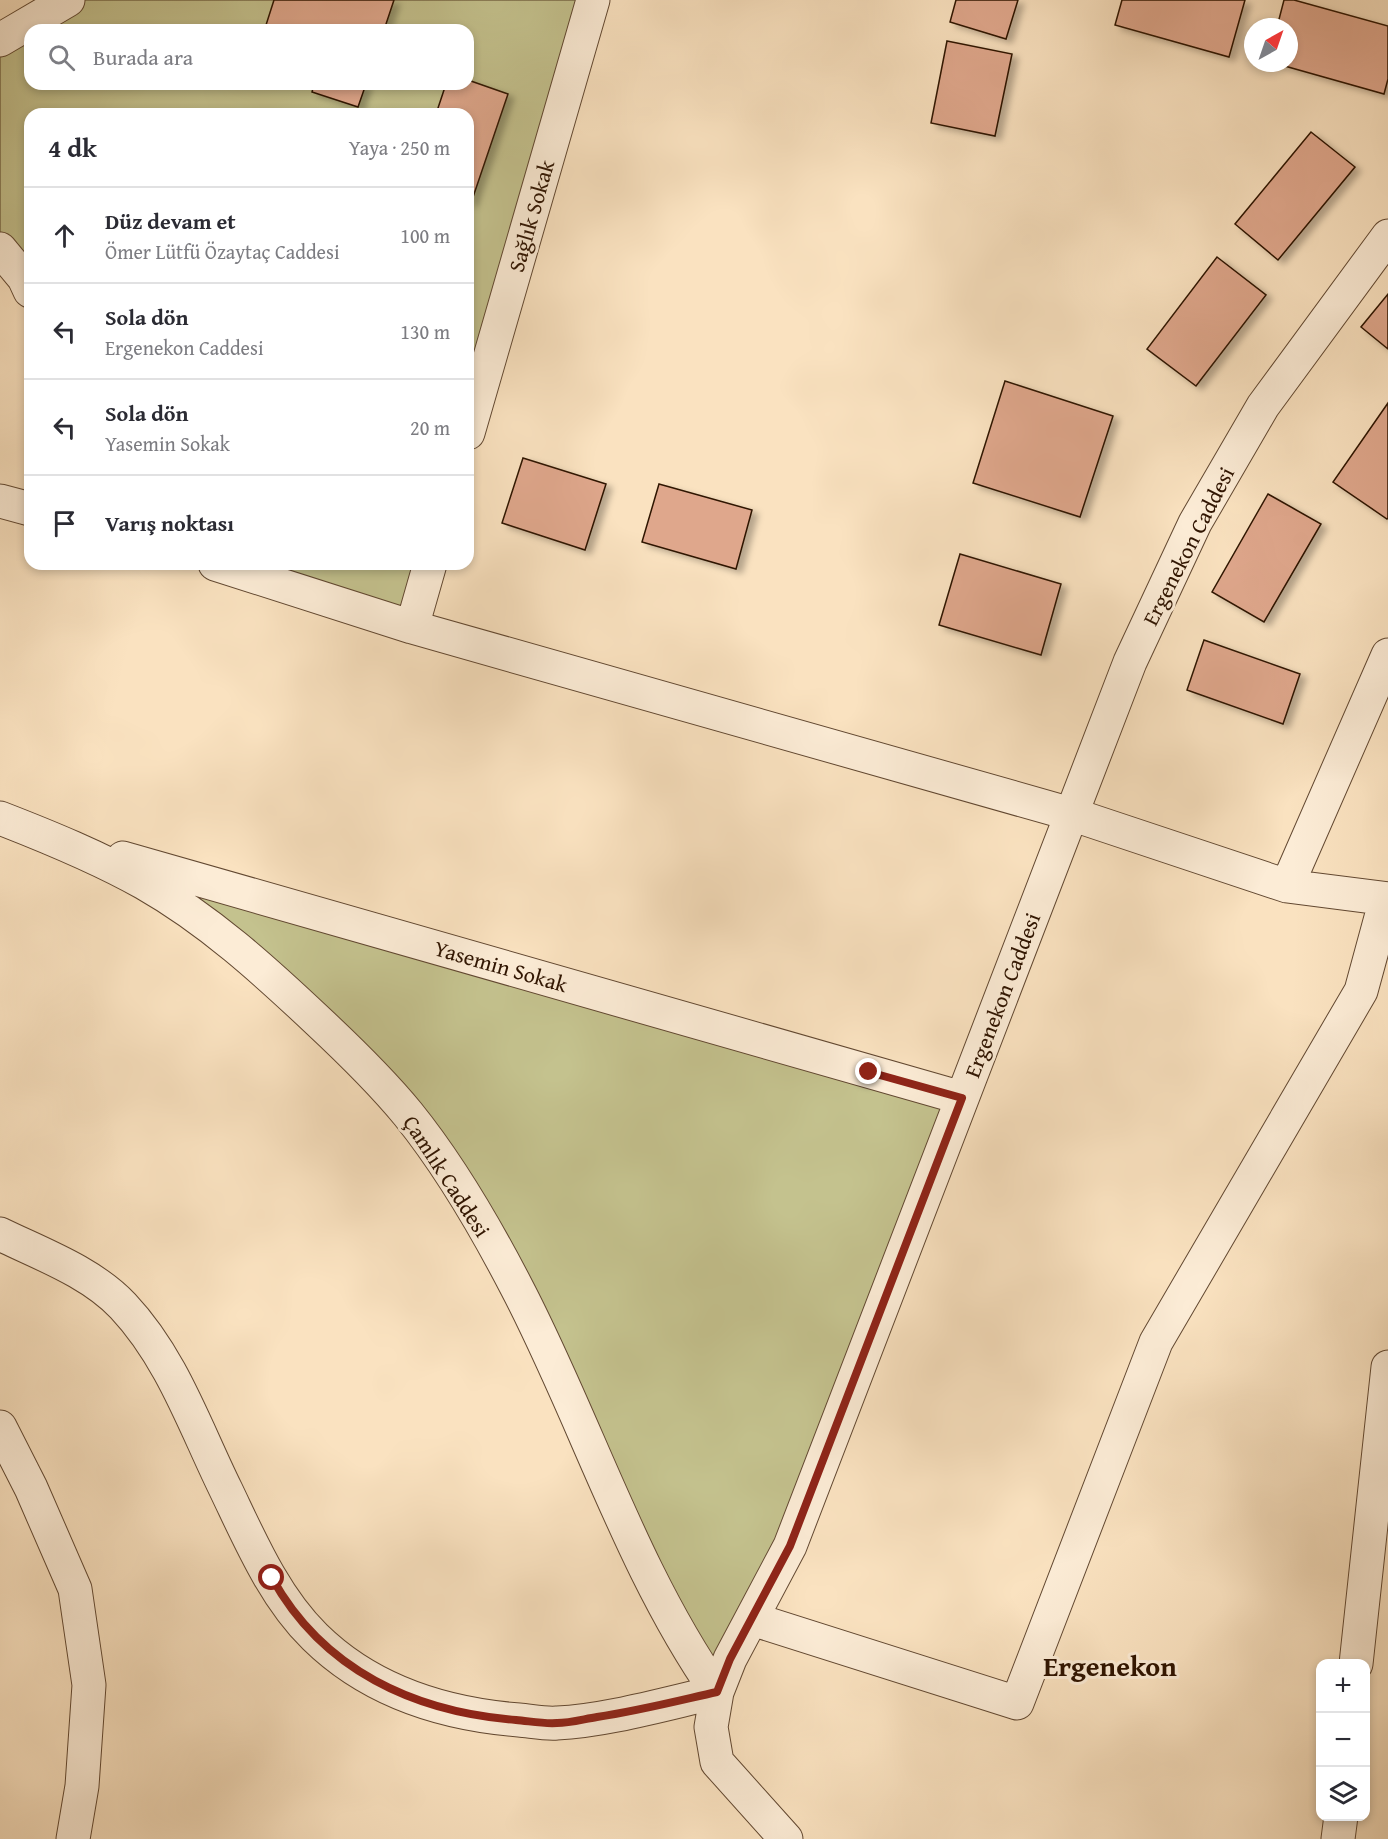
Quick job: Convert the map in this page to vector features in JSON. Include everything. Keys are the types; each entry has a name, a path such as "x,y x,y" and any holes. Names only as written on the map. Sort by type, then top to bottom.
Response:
{"street":[{"path":"27,24 68,0"},
{"name":"Sağlık Sokak","path":"474,412 593,0"},
{"path":"0,40 24,26"},
{"name":"Ergenekon Caddesi","path":"786,1839 717,1762 711,1727 717,1692 730,1659 790,1546 1130,662 1195,523 1263,406 1388,236"},
{"path":"0,249 24,278"},
{"path":"0,501 24,507"},
{"path":"234,570 412,627 1071,814 1287,886 1387,899 1361,991 1156,1342 1017,1703 752,1619"},
{"path":"412,627 428,570"},
{"path":"1287,886 1388,654"},
{"name":"Çamlık Caddesi","path":"0,818 75,847 144,883 208,923 275,980 344,1046 408,1114 461,1191 517,1287 629,1532 693,1658 717,1692"},
{"name":"Yasemin Sokak","path":"40,834 962,1098"},
{"path":"0,1234 79,1272 122,1305 162,1356 247,1533 281,1596 314,1636 350,1666 399,1694 445,1709 497,1719 557,1724 640,1710 717,1692"},
{"path":"1357,1659 1388,1367"},
{"path":"0,1427 31,1488 75,1588 89,1685 82,1786 73,1839"},
{"path":"1338,1839 1340,1821"}],"shaded area":[{"path":"68,0 593,0 474,412 474,108 24,108 24,283 0,249 0,40 24,26 24,90 474,90 474,24 27,24"},
{"path":"234,570 428,570 412,627"},
{"path":"75,847 962,1098 717,1692 517,1287 344,1045"}],"building":[{"path":"274,0 394,0 386,24 266,24"},
{"path":"956,0 1018,0 1006,39 950,22"},
{"path":"1122,0 1245,0 1229,57 1115,25"},
{"path":"1284,0 1294,0 1388,26 1388,79 1384,94 1298,70 1298,18 1279,18"},
{"path":"947,41 1012,54 995,136 931,123"},
{"path":"474,82 508,94 474,194 474,108 438,108 444,90 474,90"},
{"path":"312,90 364,90 358,107 312,92"},
{"path":"1311,132 1355,167 1278,260 1235,224"},
{"path":"1217,257 1266,295 1196,386 1147,349"},
{"path":"1388,294 1388,349 1361,327"},
{"path":"1005,381 1113,416 1080,517 973,483"},
{"path":"1388,403 1388,518 1387,519 1333,482"},
{"path":"523,458 606,484 585,550 502,523"},
{"path":"659,484 752,510 736,569 642,542"},
{"path":"1268,494 1321,524 1264,622 1212,592"},
{"path":"960,554 1061,584 1041,655 939,625"},
{"path":"1204,640 1300,674 1283,724 1187,690"}],"district":[{"name":"Ergenekon","path":"1110,1666"}],"route":[{"path":"272,1578 281,1596 314,1636 350,1666 399,1694 445,1709 497,1719 557,1724 640,1710 717,1692 730,1659 790,1546 962,1098 869,1072"}]}
